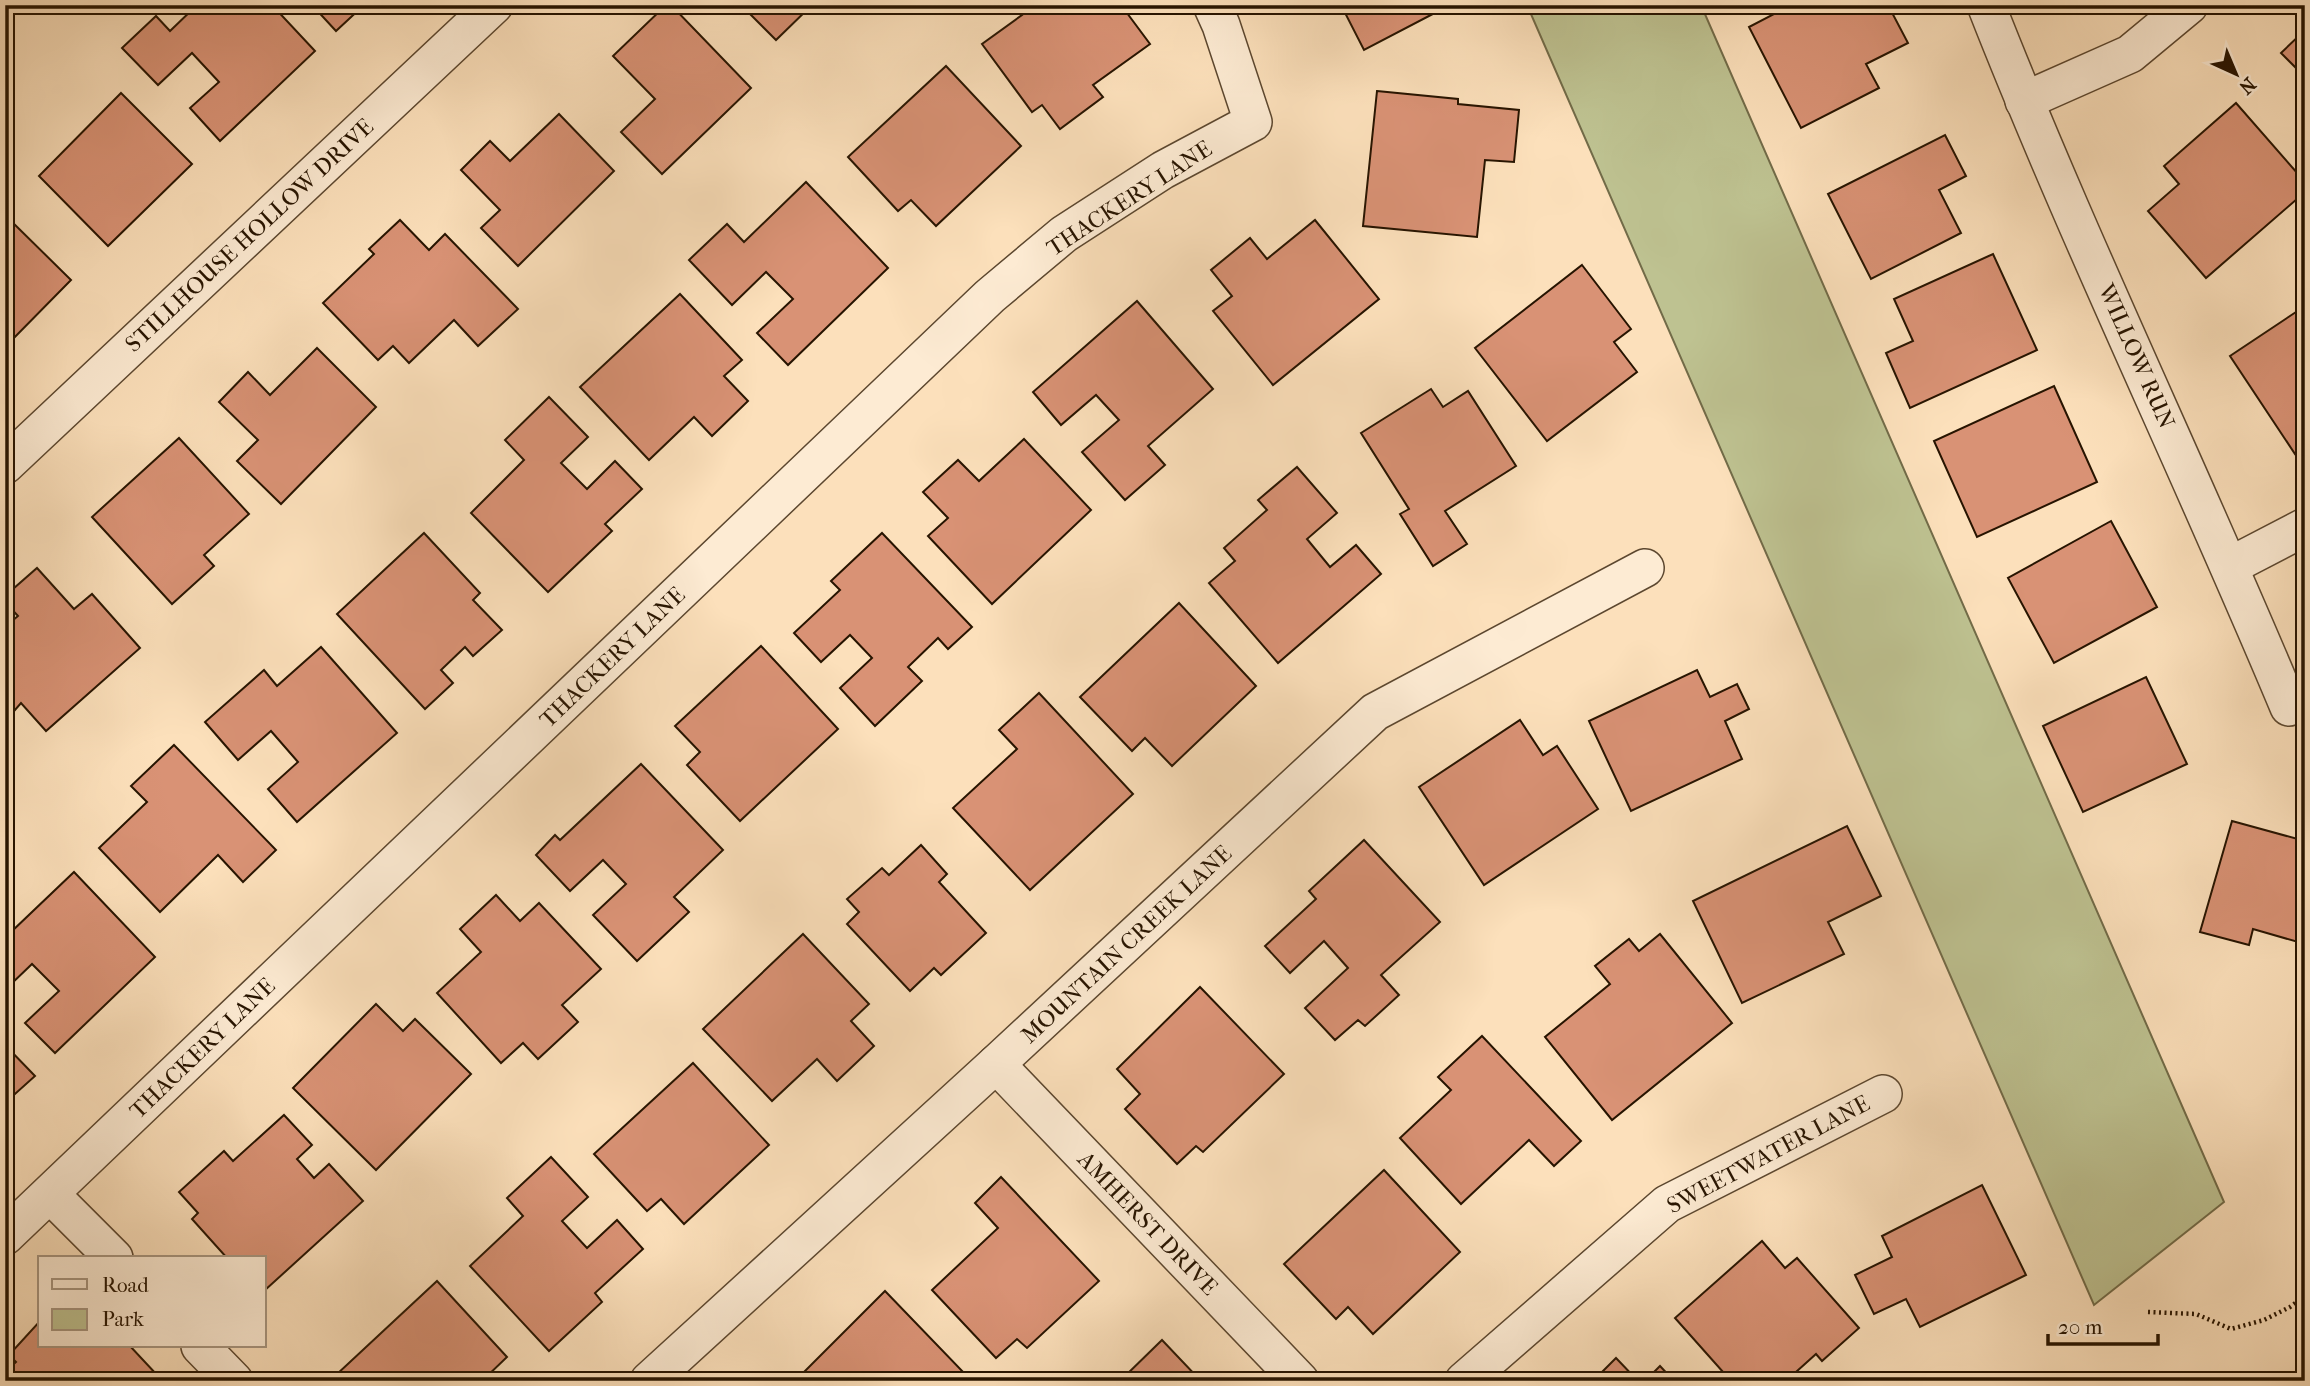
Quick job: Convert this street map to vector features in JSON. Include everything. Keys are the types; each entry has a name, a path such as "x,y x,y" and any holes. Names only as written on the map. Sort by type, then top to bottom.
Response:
{"street":[{"name":"STILLHOUSE HOLLOW DRIVE","path":"5,465 494,5"},
{"name":"THACKERY LANE","path":"5,1236 990,296 1064,234 1163,170 1253,122 1222,25 1212,5"},
{"name":"WILLOW RUN","path":"1986,5 2024,102 2230,566 2289,707"},
{"path":"2024,102 2130,54 2189,5"},
{"path":"2230,566 2305,527"},
{"name":"MOUNTAIN CREEK LANE","path":"649,1381 1375,712 1645,568"},
{"name":"AMHERST DRIVE","path":"996,1064 1300,1381"},
{"name":"SWEETWATER LANE","path":"1464,1381 1667,1204 1883,1094"},
{"path":"50,1194 112,1256"},
{"path":"202,1348 234,1381"}],"path":[{"path":"2148,1312 2196,1314 2231,1329 2264,1320 2305,1296"}],"green space":[{"path":"1527,5 1701,5 2224,1202 2094,1305"}],"building":[{"path":"197,5 272,5 315,51 220,141 190,108 219,82 192,53 158,85 122,48 156,16 170,31"},
{"path":"312,5 364,5 336,31"},
{"path":"666,5 671,5 751,88 662,174 621,132 655,99 613,56"},
{"path":"751,5 812,5 776,40 746,10"},
{"path":"1014,5 1121,5 1150,44 1093,85 1103,97 1060,129 1042,105 1032,112 982,44 1022,15"},
{"path":"1341,5 1450,5 1364,50"},
{"path":"1791,5 1888,5 1908,43 1866,64 1879,88 1801,128 1749,27"},
{"path":"2305,30 2305,77 2281,53"},
{"path":"946,66 1021,146 936,226 911,200 898,211 848,157"},
{"path":"1377,91 1458,99 1458,104 1519,110 1514,162 1485,160 1477,237 1363,226"},
{"path":"121,93 192,164 108,246 39,176"},
{"path":"2236,103 2305,182 2305,192 2206,278 2148,211 2179,184 2164,166"},
{"path":"559,114 614,171 518,266 481,228 500,210 461,170 490,141 510,161"},
{"path":"1945,135 1966,176 1939,190 1961,233 1871,279 1828,194"},
{"path":"806,182 888,268 788,365 757,333 793,299 766,272 732,305 689,260 727,224 744,242"},
{"path":"5,215 71,280 5,347"},
{"path":"400,220 429,250 445,234 518,309 478,346 454,320 409,363 393,346 378,360 323,303 374,254 369,249"},
{"path":"1315,220 1379,299 1273,385 1213,311 1232,296 1211,270 1250,238 1267,259"},
{"path":"1993,254 2037,350 1910,408 1886,353 1913,341 1894,299"},
{"path":"1582,265 1631,329 1614,342 1637,372 1547,441 1475,348"},
{"path":"680,294 742,360 724,376 748,401 712,436 694,417 649,460 580,387"},
{"path":"1137,301 1213,389 1148,446 1165,465 1125,500 1082,452 1119,420 1096,395 1061,425 1033,392"},
{"path":"2305,306 2305,447 2295,454 2230,356"},
{"path":"317,348 376,407 281,504 237,461 258,440 219,402 248,372 270,395"},
{"path":"2054,386 2097,482 1977,537 1934,441"},
{"path":"1431,389 1443,407 1468,391 1516,466 1445,511 1467,544 1433,566 1400,514 1409,509 1361,433"},
{"path":"549,397 588,437 561,463 587,489 615,461 642,489 605,524 612,531 548,592 471,513 524,460 505,440"},
{"path":"179,438 249,514 204,555 214,566 172,604 92,517"},
{"path":"1024,439 1091,510 992,604 928,536 948,518 923,492 958,460 979,481"},
{"path":"1297,467 1337,513 1307,539 1330,567 1356,545 1381,574 1278,663 1209,583 1235,561 1224,548 1267,510 1258,500"},
{"path":"2111,521 2157,607 2054,663 2008,578"},
{"path":"424,533 480,593 473,600 502,630 473,656 465,647 441,670 453,683 425,709 337,614"},
{"path":"882,533 972,627 948,649 938,638 908,667 922,681 875,726 840,688 872,658 850,635 821,662 794,633 840,590 831,581"},
{"path":"37,568 74,609 92,594 140,648 46,731 21,703 15,710 5,699 5,627 18,616 5,602 5,596"},
{"path":"1179,603 1256,686 1172,766 1145,738 1132,751 1080,697"},
{"path":"761,646 838,729 740,821 687,765 700,752 675,726"},
{"path":"321,647 397,733 297,822 268,789 298,762 271,731 238,760 205,722 264,670 277,686"},
{"path":"1697,670 1710,697 1737,684 1749,709 1725,721 1742,759 1631,811 1589,721"},
{"path":"2146,677 2187,764 2083,812 2043,726"},
{"path":"1039,693 1133,794 1030,890 953,808 1017,749 999,730"},
{"path":"1520,720 1543,755 1557,746 1598,809 1484,885 1419,787"},
{"path":"174,745 276,850 243,882 218,855 160,912 99,848 147,802 131,786"},
{"path":"641,764 723,850 674,897 689,912 637,961 593,915 626,884 603,860 570,891 536,855 555,835 560,840"},
{"path":"2232,821 2305,841 2305,944 2253,929 2249,945 2200,932"},
{"path":"1847,826 1881,896 1828,922 1844,954 1742,1003 1693,901"},
{"path":"1364,840 1440,922 1381,975 1399,995 1365,1026 1358,1020 1335,1040 1305,1008 1348,968 1324,941 1290,973 1265,946 1316,899 1309,891"},
{"path":"921,845 947,874 939,882 986,933 941,975 934,968 910,991 847,924 859,912 847,899 882,868 889,875"},
{"path":"74,872 155,957 55,1053 25,1023 59,991 32,964 5,990 5,926 11,932"},
{"path":"496,895 520,921 539,903 601,969 562,1005 578,1022 538,1059 523,1043 501,1063 437,993 481,952 460,929"},
{"path":"803,934 869,1004 851,1021 874,1046 837,1081 817,1059 772,1101 703,1029"},
{"path":"1660,934 1732,1023 1612,1120 1545,1037 1610,984 1595,966 1629,939 1639,951"},
{"path":"1200,987 1284,1074 1203,1152 1196,1146 1177,1164 1125,1109 1140,1094 1117,1069"},
{"path":"376,1004 403,1031 415,1019 471,1074 376,1170 293,1088"},
{"path":"1482,1036 1581,1141 1554,1166 1529,1140 1461,1204 1400,1138 1451,1090 1438,1077"},
{"path":"5,1045 35,1076 6,1102 5,1106"},
{"path":"693,1063 769,1145 684,1224 661,1199 647,1211 594,1154"},
{"path":"284,1115 312,1145 297,1159 314,1178 329,1164 363,1201 266,1289 266,1256 225,1256 192,1219 198,1213 179,1192 224,1151 233,1161"},
{"path":"551,1157 588,1197 562,1221 587,1248 617,1220 643,1249 595,1293 602,1302 549,1351 470,1266 523,1216 507,1198"},
{"path":"1384,1170 1460,1252 1373,1334 1348,1307 1336,1319 1284,1264"},
{"path":"1001,1177 1099,1281 1027,1348 1017,1339 996,1358 932,1290 998,1228 975,1203"},
{"path":"1982,1185 2026,1275 1920,1327 1906,1299 1874,1314 1855,1275 1892,1257 1882,1236"},
{"path":"1762,1241 1785,1268 1797,1258 1859,1328 1822,1361 1816,1354 1786,1381 1731,1381 1675,1318"},
{"path":"437,1281 507,1357 482,1381 342,1381 336,1375"},
{"path":"885,1291 966,1375 961,1381 795,1381"},
{"path":"38,1323 38,1348 132,1348 158,1376 153,1381 5,1381 5,1372 16,1362 9,1355"},
{"path":"1162,1340 1200,1380 1120,1381"},
{"path":"1616,1358 1638,1381 1593,1381"},
{"path":"1660,1366 1674,1381 1645,1381"}]}
